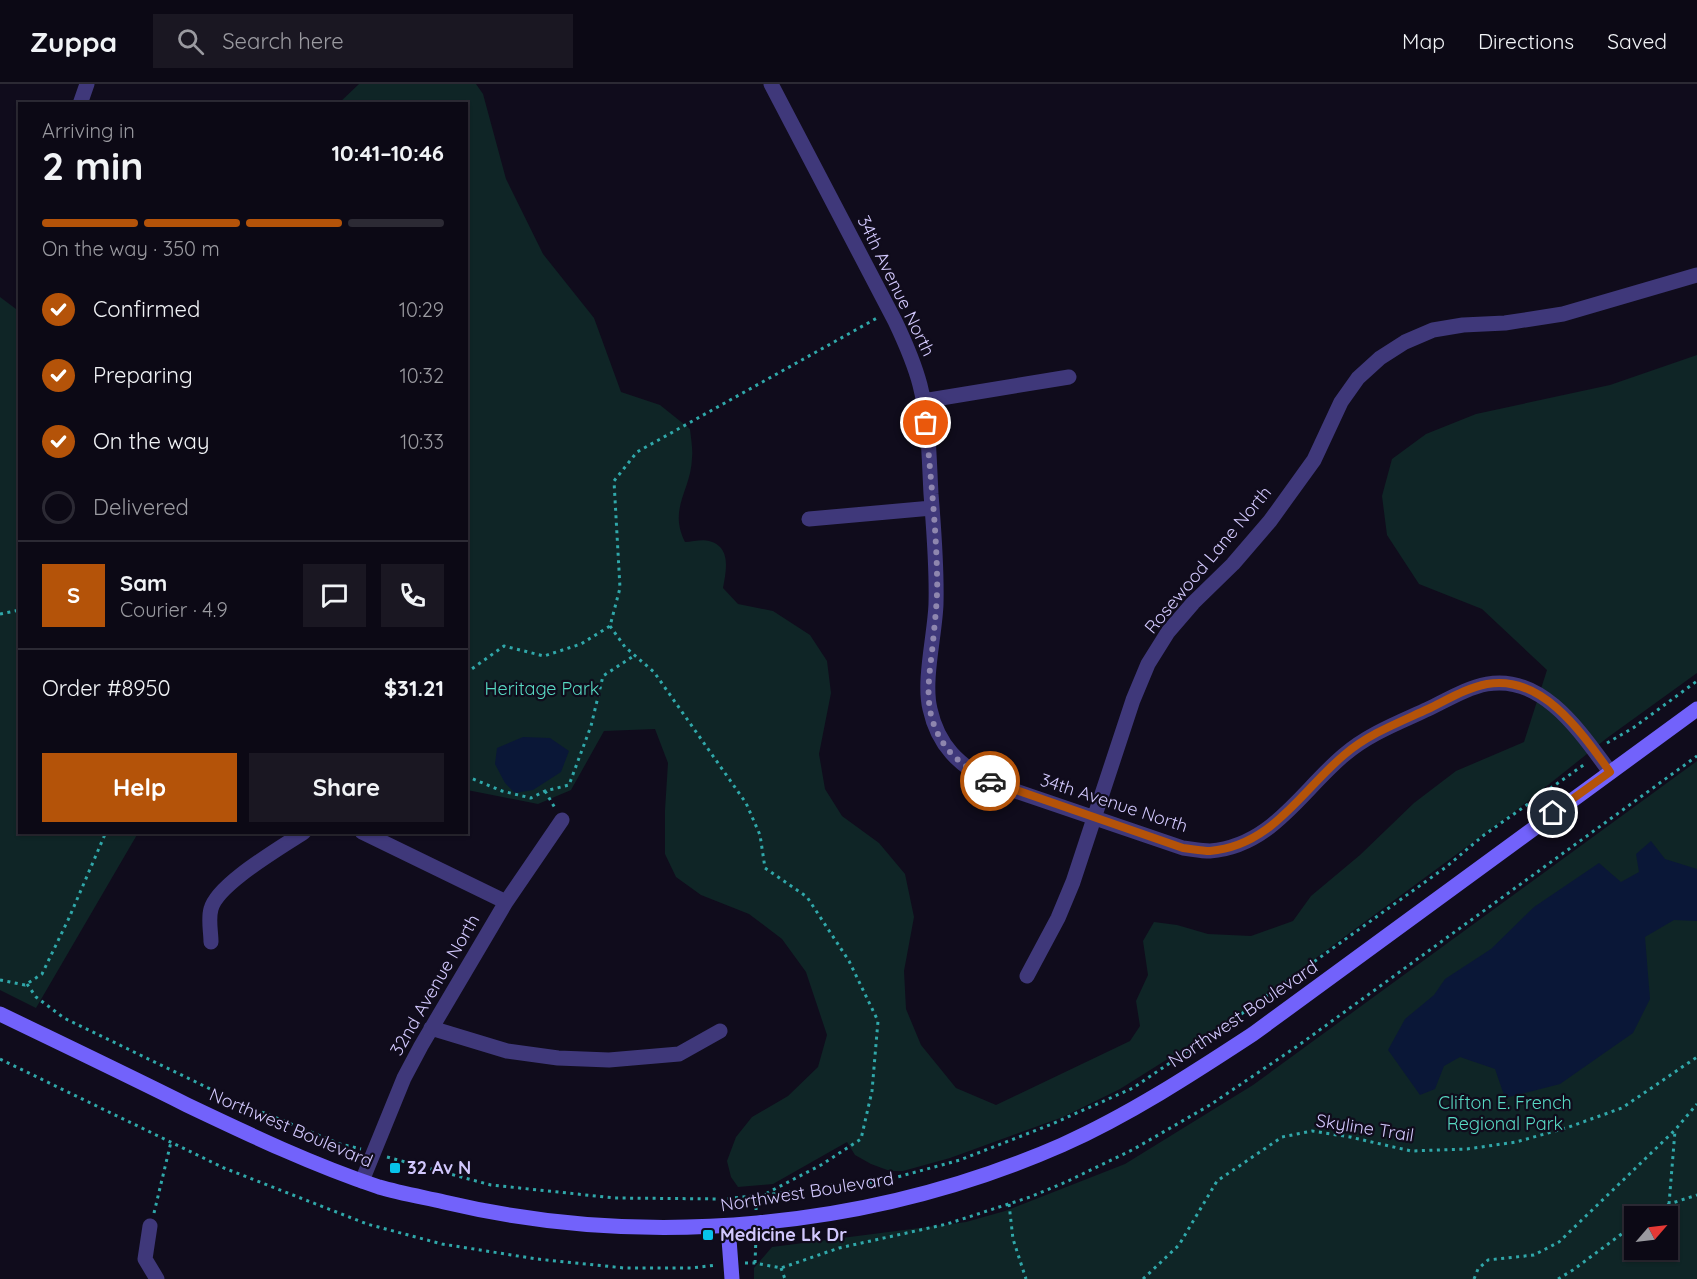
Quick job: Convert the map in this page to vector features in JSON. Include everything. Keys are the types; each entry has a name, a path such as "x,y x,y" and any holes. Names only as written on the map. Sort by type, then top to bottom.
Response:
{"main road":[{"name":"Northwest Boulevard","path":"0,1014 267,1143 382,1188 534,1220 611,1227 728,1226 843,1210 919,1194 992,1172 1062,1145 1108,1122 1189,1075 1253,1034 1697,709"},
{"path":"728,1226 732,1279"}],"street":[{"path":"81,102 87,84"},
{"name":"34th Avenue North","path":"771,84 911,354 923,401 937,576 935,621 928,682 929,707 937,732 951,754 969,770 992,783 1183,848 1208,851 1233,847 1256,838 1276,823 1346,753 1368,739 1468,690 1488,684 1509,683 1530,689 1549,700 1610,772"},
{"name":"Rosewood Lane North","path":"1027,976 1058,918 1073,882 1148,664 1168,632 1233,564 1270,521 1314,459 1341,402 1358,378 1380,358 1405,342 1433,330 1463,325 1505,323 1563,314 1697,275"},
{"path":"923,401 1069,377"},
{"path":"808,519 932,508"},
{"name":"32nd Avenue North","path":"362,1181 404,1078 431,1029 506,902 562,820"},
{"path":"211,942 211,908 221,894 233,880 301,834"},
{"path":"366,834 506,902"},
{"path":"431,1029 507,1051 558,1058 609,1060 679,1054 720,1031"},
{"path":"150,1226 145,1259 157,1279"}],"path":[{"path":"468,672 504,646 544,656 581,644 610,626 620,588 614,481 637,452 890,310"},
{"path":"0,614 18,610"},
{"path":"610,626 625,647 654,672 746,803 760,835 765,868 807,897 849,961 878,1021 872,1091 861,1139 820,1165 757,1197"},
{"path":"468,777 502,791 531,798 545,791 569,785 591,726 603,676 635,655"},
{"path":"766,1194 844,1183 879,1182 930,1169 993,1148 1133,1088 1233,1020 1446,867 1484,836 1585,765 1595,752 1633,728 1697,681"},
{"path":"545,791 562,820"},
{"path":"0,980 25,985 42,974 105,834"},
{"name":"Skyline Trail","path":"1143,1279 1179,1245 1217,1181 1282,1137 1312,1131 1411,1151 1467,1149 1516,1142 1566,1128 1622,1108 1697,1057"},
{"path":"0,1059 224,1168 367,1224 442,1244 537,1259 624,1268 691,1268 712,1265"},
{"path":"1474,1279 1478,1269 1488,1260 1534,1255 1559,1242 1675,1130 1697,1104"},
{"path":"1669,1204 1675,1130"},
{"path":"150,1226 171,1142"},
{"path":"1666,1206 1697,1195"},
{"path":"1009,1204 1013,1239 1026,1279"},
{"path":"1558,1279 1624,1232"},
{"path":"756,1263 781,1268 785,1279"}],"green space":[{"name":"Heritage Park","path":"359,84 476,84 483,94 506,179 543,254 594,318 621,392 660,405 690,429 691,470 679,509 680,530 685,542 706,540 721,548 726,560 723,588 738,604 773,611 810,635 827,661 831,693 819,754 825,789 842,816 879,843 905,874 914,917 904,971 906,1009 921,1045 956,1088 996,1105 1130,1041 1140,1026 1136,1001 1148,975 1143,941 1154,922 1177,925 1208,934 1251,936 1293,921 1311,896 1360,855 1414,803 1456,771 1524,742 1547,670 1482,609 1419,584 1387,535 1382,496 1392,459 1426,434 1476,414 1610,385 1697,355 1697,673 1607,738 1518,809 1244,1011 1120,1089 1063,1117 950,1158 903,1171 890,1171 871,1164 855,1155 847,1142 773,1184 738,1187 731,1177 727,1161 736,1137 752,1117 788,1096 818,1067 827,1035 806,972 782,939 749,914 701,895 676,877 665,854 668,763 655,729 604,731 571,790 538,804 468,790 468,102 340,102"},
{"path":"0,297 18,310 18,834 137,834 36,1008 0,990"},
{"name":"Clifton E. French Regional Park","path":"1697,761 1697,1279 754,1279 754,1268 772,1247 966,1222 1005,1211 1125,1164 1253,1085"}],"water":[{"path":"523,737 550,738 569,751 561,772 533,790 515,793 505,783 495,764 497,748"},
{"path":"1651,841 1665,859 1697,869 1697,921 1674,920 1645,937 1650,999 1633,1033 1560,1084 1505,1098 1495,1069 1460,1057 1444,1066 1435,1089 1420,1095 1388,1050 1405,1019 1434,995 1445,979 1491,949 1534,907 1599,863 1621,882 1639,872 1636,854"}],"way so far":[{"path":"926,423 937,576 935,621 928,682 929,707 937,732 951,754 969,770 990,781"}],"place":[{"name":"32 Av N","path":"395,1168"},
{"name":"Medicine Lk Dr","path":"708,1235"}],"route":[{"path":"990,781 1183,848 1208,851 1233,847 1256,838 1276,823 1346,753 1368,739 1468,690 1488,684 1509,683 1530,689 1549,700 1610,772 1553,813"}]}
